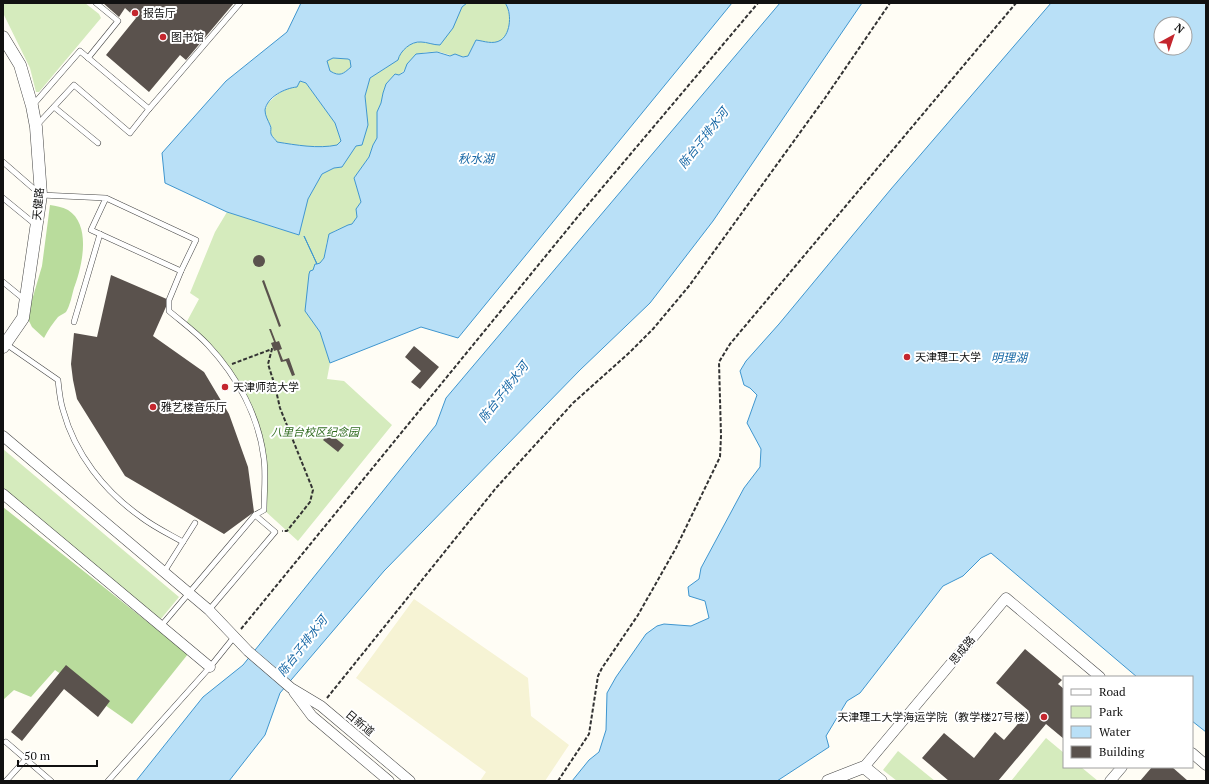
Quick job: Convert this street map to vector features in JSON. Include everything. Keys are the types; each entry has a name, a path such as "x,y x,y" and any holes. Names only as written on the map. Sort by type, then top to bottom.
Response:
{"street":[{"name":"天健路","path":"3,37 20,65 32,106 36,126 41,195 23,318 4,345"},
{"name":"日新道","path":"3,436 209,610 248,651 291,688 321,706 410,781"},
{"path":"3,494 210,667"},
{"name":"思成路","path":"828,781 864,767 1006,598 1099,676"},
{"name":"日新道","path":"291,688 312,716 389,781"},
{"path":"1193,754 1206,764"},
{"path":"864,767 881,781"},
{"path":"1110,781 1121,768"}],"lane":[{"path":"88,58 118,21 96,3"},
{"path":"36,126 74,85 130,133 149,108 240,3"},
{"path":"32,106 80,51 149,108"},
{"path":"54,106 98,143"},
{"path":"3,162 41,195 106,198 196,240 169,300 169,311 208,345 239,385 251,410 264,459 264,510 255,515 161,626"},
{"path":"3,198 37,226"},
{"path":"106,198 91,230 181,271"},
{"path":"74,322 100,234"},
{"path":"3,282 25,300"},
{"path":"4,345 58,380 62,409 72,435 88,464 109,490 141,518 183,542"},
{"path":"209,610 275,532 255,515"},
{"path":"164,572 195,523"},
{"path":"108,781 210,667 235,636"},
{"path":"6,742 51,781"},
{"path":"6,781 26,759"}],"path":[{"path":"235,636 580,214 758,3"},
{"path":"321,706 496,488 572,403 630,352 689,286 825,98 890,3"},
{"path":"558,781 588,734 598,676 638,615 672,555 720,457 721,436 719,362 730,344 1016,3"},
{"path":"225,366 272,349 268,364 280,408 313,490 310,502 287,531 275,532"}],"shaded area":[{"path":"414,599 528,678 531,716 569,745 545,781 480,781 486,772 356,678"}],"green space":[{"path":"3,3 85,3 99,14 101,18 39,92 36,92 30,68 3,13"},
{"name":"八里台校区纪念园","path":"467,3 505,3 509,12 509,28 507,33 501,40 495,42 476,40 468,56 464,57 438,52 427,52 417,55 399,75 395,74 386,84 377,112 377,138 369,157 354,178 361,202 357,217 352,224 334,231 327,241 324,258 320,263 315,264 306,311 320,332 330,363 327,379 344,381 392,425 298,541 264,510 264,459 258,433 239,385 208,345 185,325 199,299 190,293 215,232 227,212 299,235 308,199 322,174 334,168 342,167 368,125 365,96 370,78 390,65 410,45 426,42 440,45 462,7"},
{"path":"333,58 350,60 351,67 341,74 333,73 330,71 327,61"},
{"path":"299,81 306,83 335,123 341,141 337,146 315,147 277,142 271,134 271,126 267,120 265,111 268,103 278,94"},
{"path":"50,205 68,210 75,217 83,236 83,247 80,269 69,307 66,312 56,319 44,338 32,327 27,317 42,266"},
{"path":"3,449 179,597 160,620 3,488"},
{"path":"3,507 188,654 132,724 55,670 31,697 14,690 3,700"},
{"path":"1046,738 1063,752 1063,768 1082,768 1098,781 1011,781"},
{"path":"898,751 935,781 897,781 883,770"}],"water":[{"path":"301,3 467,3 462,7 453,28 440,45 423,42 413,43 406,47 398,60 370,78 365,96 368,125 362,145 356,146 342,167 334,168 322,174 308,199 299,235 227,212 165,183 162,153 226,81 287,32","holes":["333,58 348,59 350,60 351,67 341,74 333,73 330,71 327,61","300,81 306,83 335,123 341,141 337,145 315,147 277,142 272,135 271,126 265,112 266,105 273,97 282,91 297,87"]},
{"name":"秋水湖","path":"505,3 732,3 458,338 421,327 330,363 320,332 305,311 309,274 310,271 313,270 315,264 324,258 329,234 352,224 357,217 356,209 361,202 354,178 369,157 377,138 377,112 386,84 395,74 399,75 404,72 407,64 416,54 437,52 450,56 455,54 463,57 468,56 476,40 492,42 501,40 509,28 509,12"},
{"name":"陈台子排水河","path":"780,3 862,3 713,221 650,303 580,370 384,571 280,693 265,735 229,781 136,781 203,697 243,665 436,425 446,398"},
{"name":"明理湖","path":"1051,3 1206,3 1206,732 1193,722 1193,676 1136,676 991,553 981,558 963,576 943,586 860,693 847,701 826,736 829,747 777,781 572,781 589,760 599,752 606,730 607,693 616,677 646,634 657,626 664,624 691,626 709,618 705,601 689,596 688,587 699,579 701,568 744,488 760,467 761,449 747,423 757,395 750,388 744,385 740,371 746,361"}],"building":[{"name":"图书馆","path":"103,3 234,3 186,60 180,55 149,92 106,55 136,18 125,8 119,17"},
{"path":"259,255 263,257 265,261 263,265 259,267 255,265 253,261 255,257"},
{"name":"雅艺楼音乐厅","path":"111,275 169,300 153,336 204,372 229,414 248,467 254,512 224,534 125,476 77,399 71,364 74,333 97,337"},
{"path":"264,280 281,326 279,327 262,281"},
{"path":"269,329 271,329 276,342 279,341 282,349 279,350 283,360 289,358 295,375 292,376 286,361 281,362 277,350 274,351 271,343 274,342"},
{"path":"414,346 439,367 420,389 411,382 421,371 405,357"},
{"path":"329,433 344,445 338,452 323,440"},
{"name":"天津理工大学海运学院（教学楼27号楼）","path":"1025,649 1062,680 1058,684 1063,688 1063,738 1046,724 998,781 949,781 922,758 944,733 974,758 995,732 1004,740 1029,711 996,683"},
{"path":"66,665 110,701 98,717 64,689 22,741 11,732"},
{"path":"1151,768 1173,768 1188,781 1140,781"}],"place":[{"name":"报告厅","path":"135,13"},
{"name":"图书馆","path":"163,37"},
{"name":"天津理工大学","path":"907,357"},
{"name":"天津师范大学","path":"225,387"},
{"name":"雅艺楼音乐厅","path":"153,407"},
{"name":"天津理工大学海运学院（教学楼27号楼）","path":"1044,717"}]}
